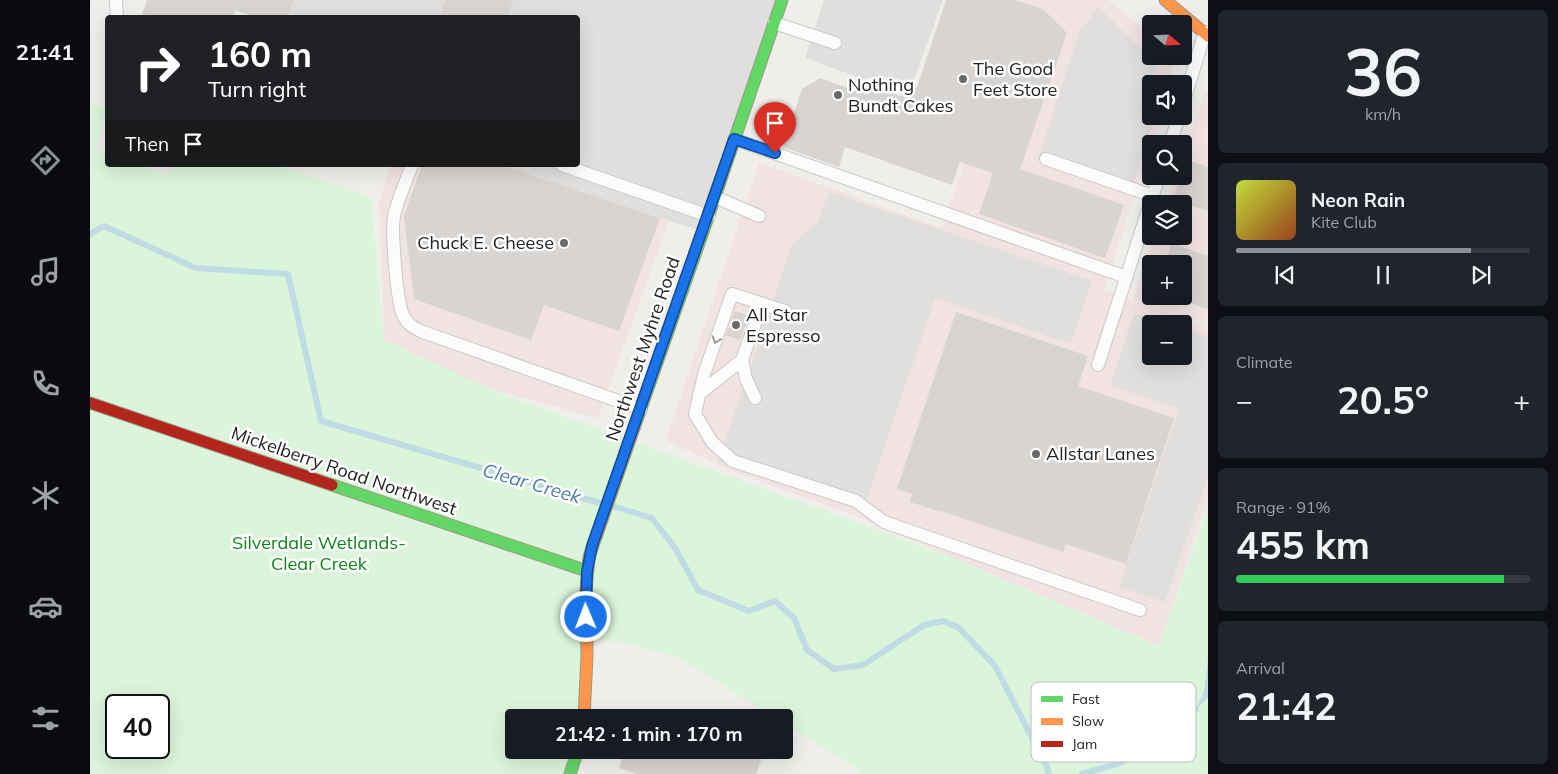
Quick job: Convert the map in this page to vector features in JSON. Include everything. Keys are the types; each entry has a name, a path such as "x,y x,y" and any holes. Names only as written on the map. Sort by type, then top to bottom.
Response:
{"street":[{"name":"Northwest Myhre Road","path":"585,709 588,666 585,600 587,572 592,546 782,0"},
{"path":"1165,0 1207,33"},
{"name":"Mickelberry Road Northwest","path":"90,403 587,572"},
{"path":"570,774 575,759"}],"lane":[{"path":"116,0 117,15"},
{"path":"774,22 835,43"},
{"path":"1192,77 1207,33"},
{"path":"734,139 1126,277"},
{"path":"1046,159 1150,195"},
{"path":"411,167 392,227 399,302 402,314 408,323 423,332 641,408"},
{"path":"568,167 708,216"},
{"path":"715,197 759,216"},
{"path":"1098,365 1142,229"},
{"path":"785,311 732,294 704,374 695,414 712,442 733,461 856,501 884,522 1140,610"},
{"path":"700,394 742,360 762,304"},
{"path":"742,360 746,379 755,398"}],"shaded area":[{"path":"294,0 445,0 440,15 289,15"},
{"path":"445,0 748,0 598,418 407,367 384,340 379,202 390,167 580,167 580,15 440,15"},
{"path":"513,0 782,0 703,232 507,167 580,167 580,15 508,15"},
{"path":"824,0 943,0 913,82 881,76 863,79 805,58"},
{"path":"1020,0 1108,0 1142,28 1142,65 1172,65 1171,75 1142,75 1142,125 1157,125 1154,135 1142,135 1142,172 1104,290 1142,303 1142,305 1176,315 1142,315 1142,365 1192,365 1192,320 1208,326 1208,498 1159,646 851,514 729,470 666,440 759,163 942,228"},
{"path":"1098,7 1142,50 1142,65 1158,65 1154,75 1142,75 1142,125 1152,125 1149,135 1142,135 1142,156 1130,192 1038,159 1079,33"},
{"path":"1205,91 1208,94 1208,325 1192,319 1192,315 1179,315 1150,305 1192,305 1192,255 1148,255 1151,245 1192,245 1192,195 1169,195 1172,185 1192,185 1192,135 1190,135"},
{"path":"829,192 1092,281 1071,344 935,298 863,510 718,461 792,244 818,222"},
{"path":"1142,272 1142,302 1133,299"},
{"path":"1134,313 1142,316 1142,365 1192,365 1192,332 1208,337 1208,475 1165,602 1119,587 1179,409 1110,385"}],"green space":[{"name":"Silverdale Wetlands- Clear Creek","path":"90,102 105,107 105,115 95,149 105,153 105,167 146,167 168,175 171,167 282,167 371,197 384,340 500,393 952,557 1159,646 1208,507 1208,769 1206,774 861,774 862,772 793,729 793,709 762,709 679,658 618,641 588,640 584,709 505,709 505,759 575,759 570,774 90,774"}],"water":[{"path":"1208,658 1208,698 1196,709 1204,691"}],"building":[{"path":"147,0 294,0 289,15 248,15 235,10 234,15 142,15"},
{"path":"445,0 513,0 508,15 440,15"},
{"path":"946,0 1015,0 1043,9 1067,33 1020,169 1124,205 1105,258 979,214 993,173 960,162 952,185 845,147 839,167 783,147 802,89 820,78 862,93 874,86 900,96 917,87"},
{"path":"1192,162 1208,167 1208,211 1192,206 1192,195 1174,195 1178,185 1192,185"},
{"path":"421,167 507,167 660,218 619,331 544,305 531,340 414,299 404,216"},
{"path":"1171,245 1178,245 1208,256 1208,309 1192,304 1192,255 1168,255"},
{"name":"All Star Espresso","path":"735,311 749,316 740,340 726,335"},
{"name":"Allstar Lanes","path":"956,312 1088,356 1078,386 1174,418 1126,564 1066,544 1063,552 910,502 912,494 897,489"},
{"path":"622,759 762,759 756,774 636,774 619,768"}],"waterway":[{"name":"Clear Creek","path":"90,234 104,226 196,268 288,274 321,421 600,503"},
{"name":"Clear Creek","path":"612,506 652,518 675,548 698,590 749,611 775,601 794,618 807,650 834,669 863,665 924,625 944,621 959,628 995,666 1031,736"},
{"name":"Clear Creek","path":"1044,762 1049,774"},
{"path":"1082,774 1122,762"}],"traffic: fast":[{"path":"634,428 782,0"},
{"path":"332,485 587,571"},
{"path":"570,774 575,759"}],"traffic: slow":[{"path":"1165,0 1208,36"},
{"path":"584,709 587,656 586,590 589,557 634,428"}],"traffic: jam":[{"path":"90,403 332,485"}],"place":[{"name":"The Good Feet Store","path":"963,79"},
{"name":"Nothing Bundt Cakes","path":"838,95"},
{"name":"Chuck E. Cheese","path":"564,243"},
{"name":"All Star Espresso","path":"736,325"},
{"name":"Allstar Lanes","path":"1036,454"}],"route":[{"path":"586,617 587,572 600,520 703,232 734,139 775,153"}]}
